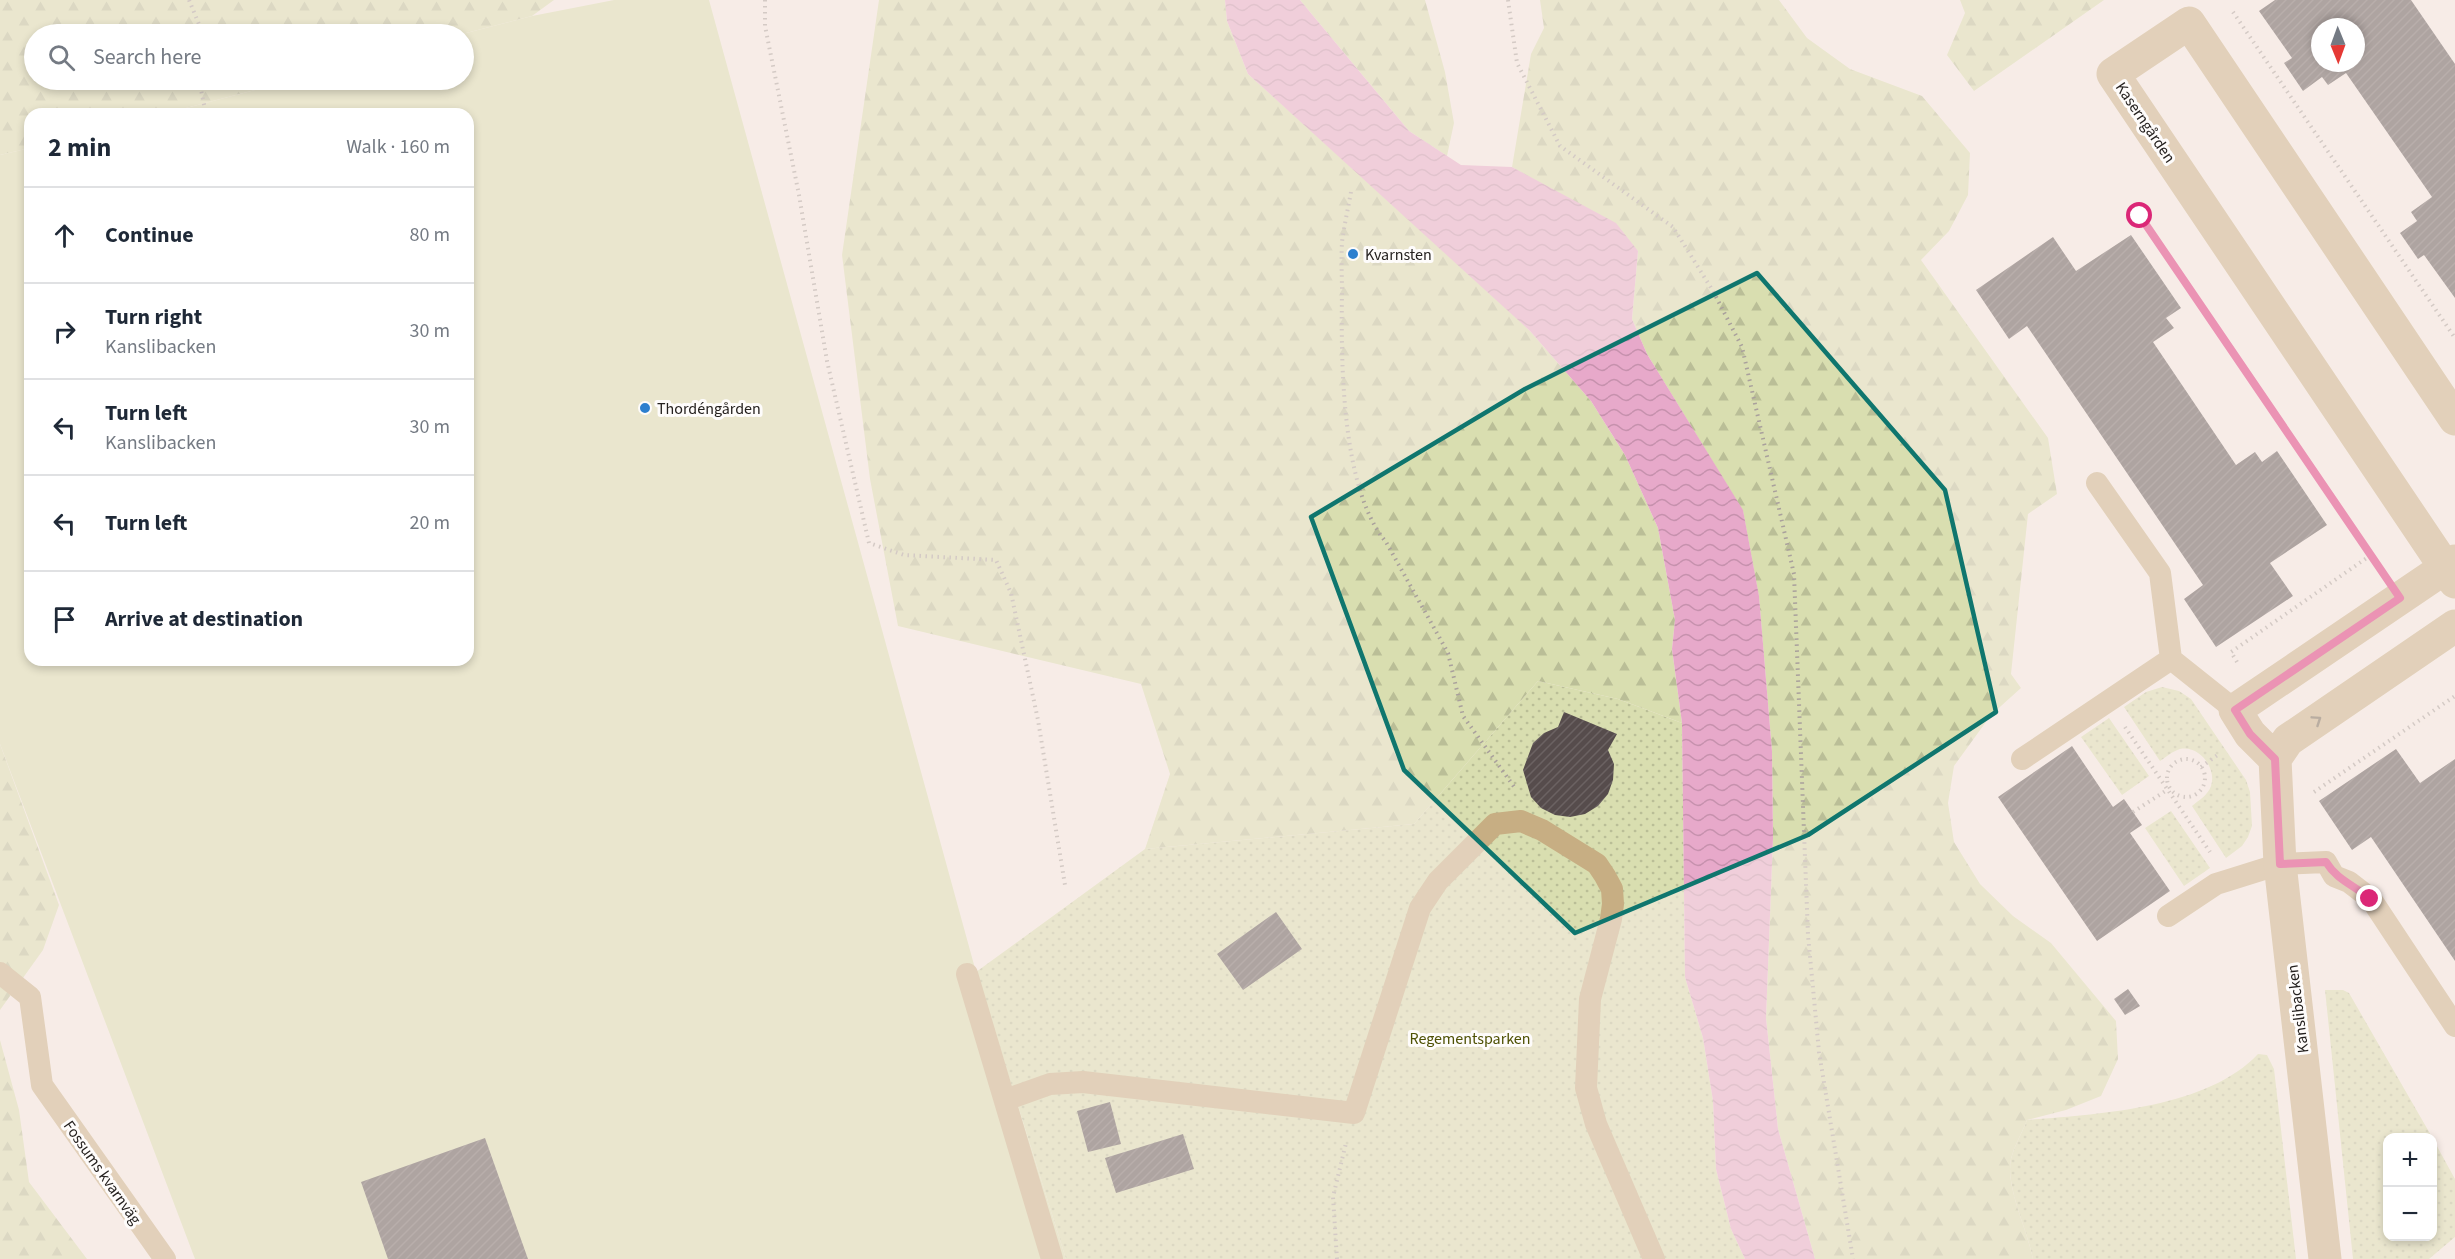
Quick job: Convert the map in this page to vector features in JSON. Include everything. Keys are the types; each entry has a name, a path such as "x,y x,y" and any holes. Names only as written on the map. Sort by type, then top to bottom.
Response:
{"street":[{"name":"Kaserngården","path":"2452,570 2113,74 2189,23 2454,414"},
{"path":"2452,570 2400,598 2235,710 2250,734 2275,759 2288,740 2455,626"},
{"name":"Kanslibacken","path":"2275,759 2280,864 2325,1259"}],"lane":[{"path":"2097,483 2160,573 2171,659 2235,710"},
{"path":"2022,759 2171,659"},
{"path":"1005,1100 1050,1084 1083,1082 1354,1113 1420,908 1438,880 1495,824 1521,821 1542,830 1597,864 1612,889 1611,919 1590,999 1586,1088 1596,1124 1654,1259"},
{"path":"2168,916 2216,884 2229,879 2280,864 2326,862 2334,876 2349,882 2370,899 2455,1026"},
{"name":"Fossums kvarnväg","path":"0,973 30,998 42,1085 165,1259"},
{"path":"967,974 1052,1259"}],"path":[{"path":"189,0 199,24"},
{"path":"765,0 765,26 799,195 826,361 869,543 904,555 996,560 1011,593 1036,708 1065,885"},
{"path":"1508,0 1517,63 1560,146 1673,227 1713,291 1742,347 1794,574 1808,935 1819,1052 1853,1259"},
{"path":"2234,12 2455,338"},
{"path":"200,90 205,108"},
{"path":"1351,192 1342,243 1342,347 1347,422 1357,479 1373,526 1386,542 1448,653 1463,716 1516,789"},
{"path":"2140,216 2400,598"},
{"path":"2231,652 2371,555"},
{"path":"2313,793 2455,696"},
{"path":"2108,702 2229,879"},
{"path":"2188,759 2197,762 2203,769 2204,779 2201,788 2194,795 2184,797 2169,789 2167,776 2170,766 2178,760 2188,759"},
{"path":"2133,812 2169,789"},
{"path":"1337,1259 1333,1197 1354,1113"}],"highlighted area":[{"path":"1757,273 1945,490 1996,712 1808,835 1575,933 1404,770 1311,517 1525,389"}],"green space":[{"path":"0,0 554,0 532,16 474,31 474,24 24,24 24,90 255,90 186,108 24,108 24,149 0,155"},
{"name":"Thordéngården","path":"614,0 709,0 976,972 1066,1259 195,1259 0,744 0,155 24,149 24,666 474,666 474,108 186,108 255,90 474,90 474,31 532,16"},
{"path":"879,0 1225,0 1227,21 1248,74 1490,292 1530,331 1591,401 1625,455 1658,528 1675,620 1672,649 1682,723 1618,699 1538,681 1414,824 1145,849 1170,774 1141,684 898,626 870,479 842,255"},
{"path":"1300,0 1425,0 1445,72 1454,123 1447,156 1409,131"},
{"path":"1540,0 1779,0 1807,38 1850,69 1922,96 1970,153 1968,195 1949,231 1921,260 2048,438 2057,494 2028,514 2011,674 2021,688 1991,715 1954,766 1948,803 1954,842 1980,884 2013,916 2051,943 2116,1021 2118,1059 2101,1096 2066,1110 2027,1120 2012,1154 2011,1182 2033,1259 1815,1259 1778,1129 1766,1018 1773,838 1772,751 1759,597 1743,511 1647,354 1632,319 1638,251 1552,190 1512,167 1531,54 1544,28"},
{"path":"1960,0 2104,0 1974,91 1947,55 1965,13"},
{"name":"Regementsparken","path":"1538,681 1618,699 1682,723 1685,977 1703,1038 1713,1101 1716,1169 1731,1229 1745,1259 1066,1259 976,972 1145,849 1414,824"},
{"path":"2162,687 2179,691 2191,699 2246,780 2250,792 2252,826 2242,846 2226,858 2192,806 2206,795 2211,786 2211,772 2205,759 2194,751 2180,749 2160,761 2124,707 2146,692"},
{"path":"2109,718 2149,776 2122,795 2081,737"},
{"path":"0,744 59,905 43,950 0,1010"},
{"path":"2171,811 2210,868 2184,886 2145,828"},
{"path":"2325,990 2343,990 2349,993 2430,1133 2383,1133 2383,1241 2437,1241 2437,1146 2455,1179 2455,1237 2429,1259 2353,1259"},
{"path":"0,1040 19,1110 29,1182 87,1259 0,1259"},
{"path":"2258,1054 2267,1055 2274,1069 2296,1259 2033,1259 2014,1195 2010,1170 2012,1154 2027,1120 2118,1111 2181,1097 2210,1087 2236,1072"}],"water":[{"path":"1225,0 1300,0 1409,131 1461,165 1512,167 1616,223 1638,251 1632,319 1647,354 1743,510 1759,596 1772,751 1773,838 1766,1018 1778,1129 1815,1259 1745,1259 1731,1229 1716,1169 1713,1101 1703,1038 1685,977 1682,723 1672,649 1675,620 1658,528 1625,455 1591,401 1530,331 1248,74 1227,21"}],"building":[{"path":"2275,0 2411,0 2455,64 2455,298 2424,255 2418,259 2400,233 2417,221 2411,212 2432,197 2346,73 2328,85 2322,77 2303,91 2284,63 2292,58 2259,11"},
{"path":"2131,235 2181,308 2166,318 2174,328 2153,342 2236,465 2255,452 2262,462 2277,451 2327,525 2270,563 2293,596 2216,647 2184,599 2203,585 2027,326 2009,339 1976,290 2053,237 2076,271"},
{"path":"1564,712 1617,734 1608,750 1614,764 1613,780 1608,794 1598,806 1585,814 1570,817 1555,815 1541,808 1531,797 1523,770 1533,743 1544,733 1558,727"},
{"path":"2072,746 2113,807 2124,799 2142,825 2130,833 2170,891 2097,941 1998,797"},
{"path":"2396,749 2420,783 2455,759 2455,961 2371,837 2352,850 2319,801"},
{"path":"1276,912 1302,949 1243,990 1217,954"},
{"path":"2128,989 2140,1006 2125,1015 2114,999"},
{"path":"1110,1102 1121,1144 1088,1152 1077,1111"},
{"path":"1183,1134 1194,1169 1116,1193 1105,1158"},
{"path":"485,1138 528,1259 388,1259 361,1182"}],"place":[{"name":"Kvarnsten","path":"1353,254"},
{"name":"Thordéngården","path":"645,408"}],"route":[{"path":"2140,216 2400,598 2235,710 2250,734 2275,759 2280,864 2326,862 2334,876 2349,882 2370,899"}]}
